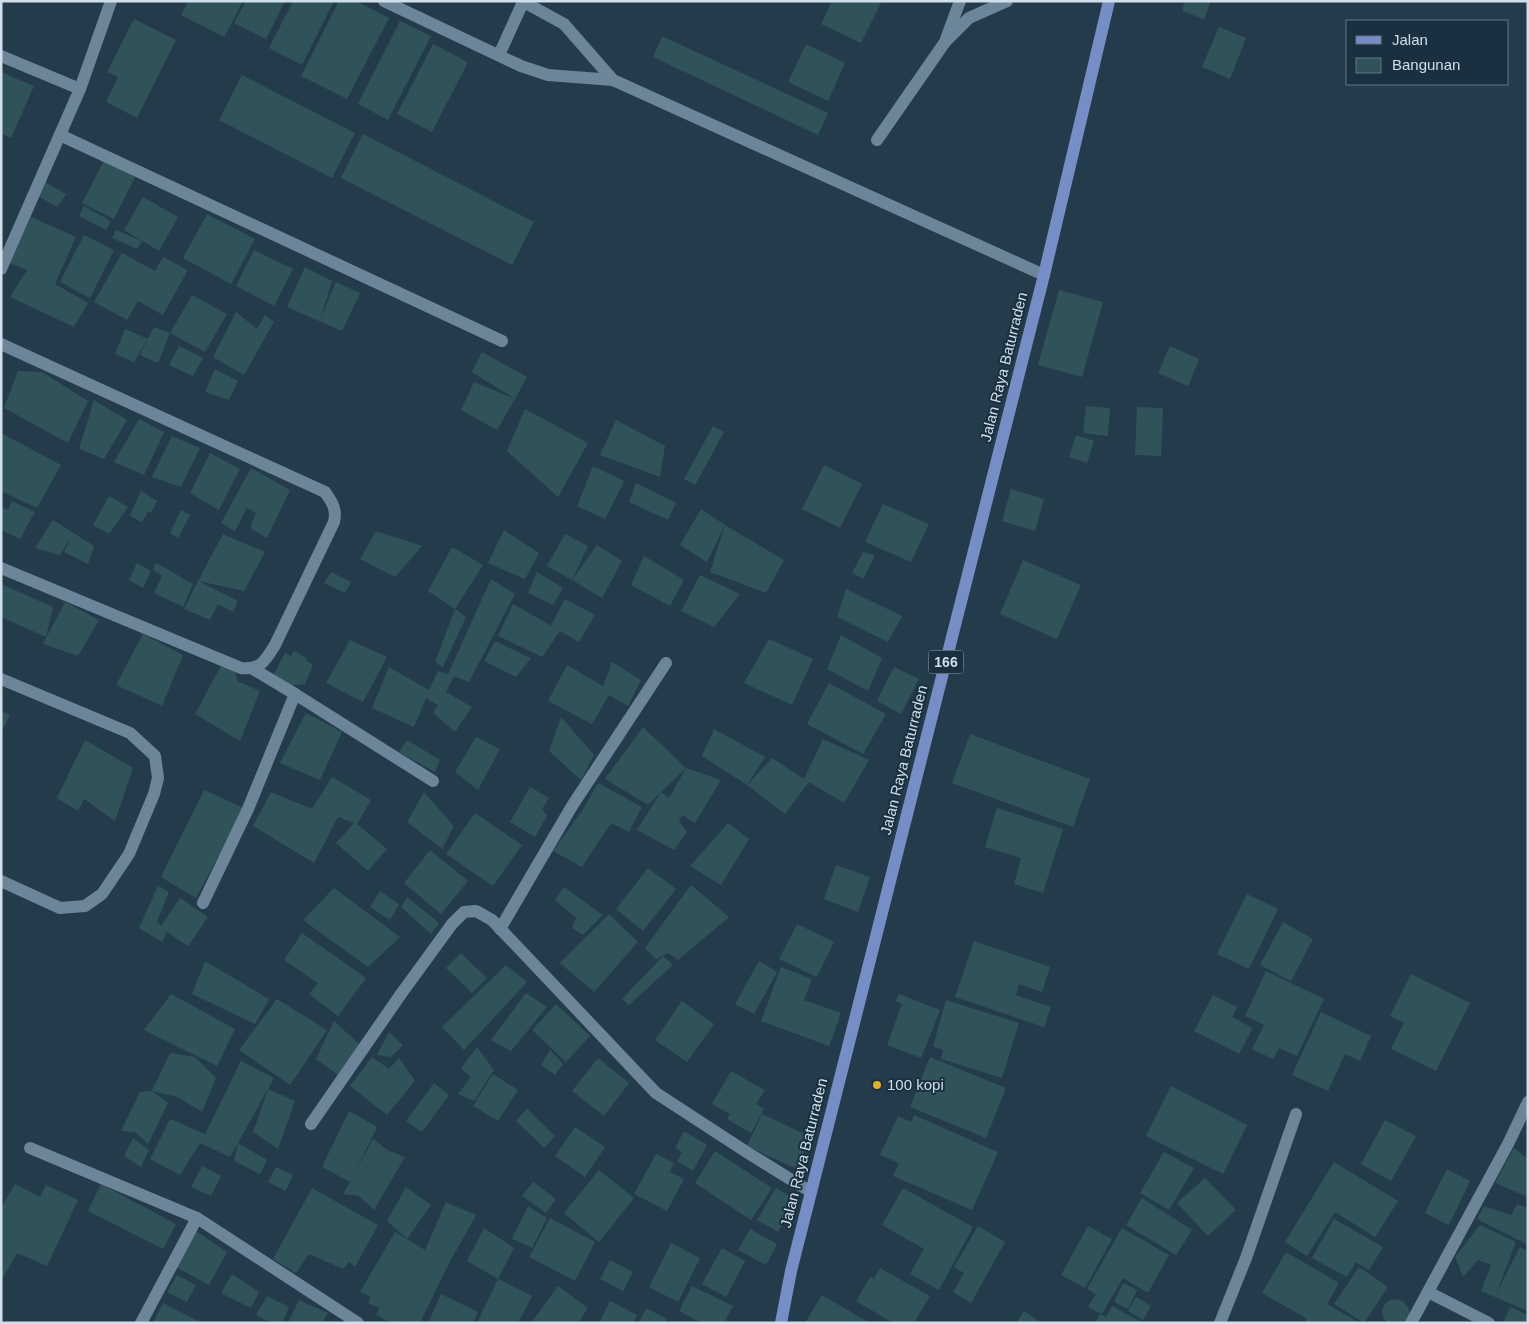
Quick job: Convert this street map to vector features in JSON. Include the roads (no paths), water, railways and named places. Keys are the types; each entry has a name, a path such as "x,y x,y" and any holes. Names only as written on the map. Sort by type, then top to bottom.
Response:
{"main road":[{"name":"Jalan Raya Baturraden","path":"781,1323 791,1271 1044,275 1109,1"}],"street":[{"path":"1,269 80,89 111,1"},
{"path":"384,1 521,66 548,75 613,80 1044,275"},
{"path":"499,55 523,1 564,24 613,80"},
{"path":"945,42 960,1"},
{"path":"877,140 945,42 969,18 1007,1"},
{"path":"1,56 80,89"},
{"path":"60,135 502,341"},
{"path":"1,344 324,492 333,503 336,513 334,522 275,645 265,660 253,669"},
{"path":"1,568 241,668 253,669 433,781"},
{"path":"500,928 572,806 666,663"},
{"path":"1,679 130,733 155,756 158,778 154,794 129,854 102,894 85,906 60,908 1,881"},
{"path":"203,903 248,809 295,694"},
{"path":"311,1124 401,994 458,918 464,912 476,911 492,920 500,928 656,1093 811,1192"},
{"path":"1411,1323 1508,1144 1528,1102"},
{"path":"1220,1323 1246,1258 1296,1114"},
{"path":"30,1148 197,1218 358,1323"},
{"path":"141,1323 197,1218"},
{"path":"1428,1292 1488,1323"}],"place":[{"name":"100 kopi","path":"877,1085"}]}
